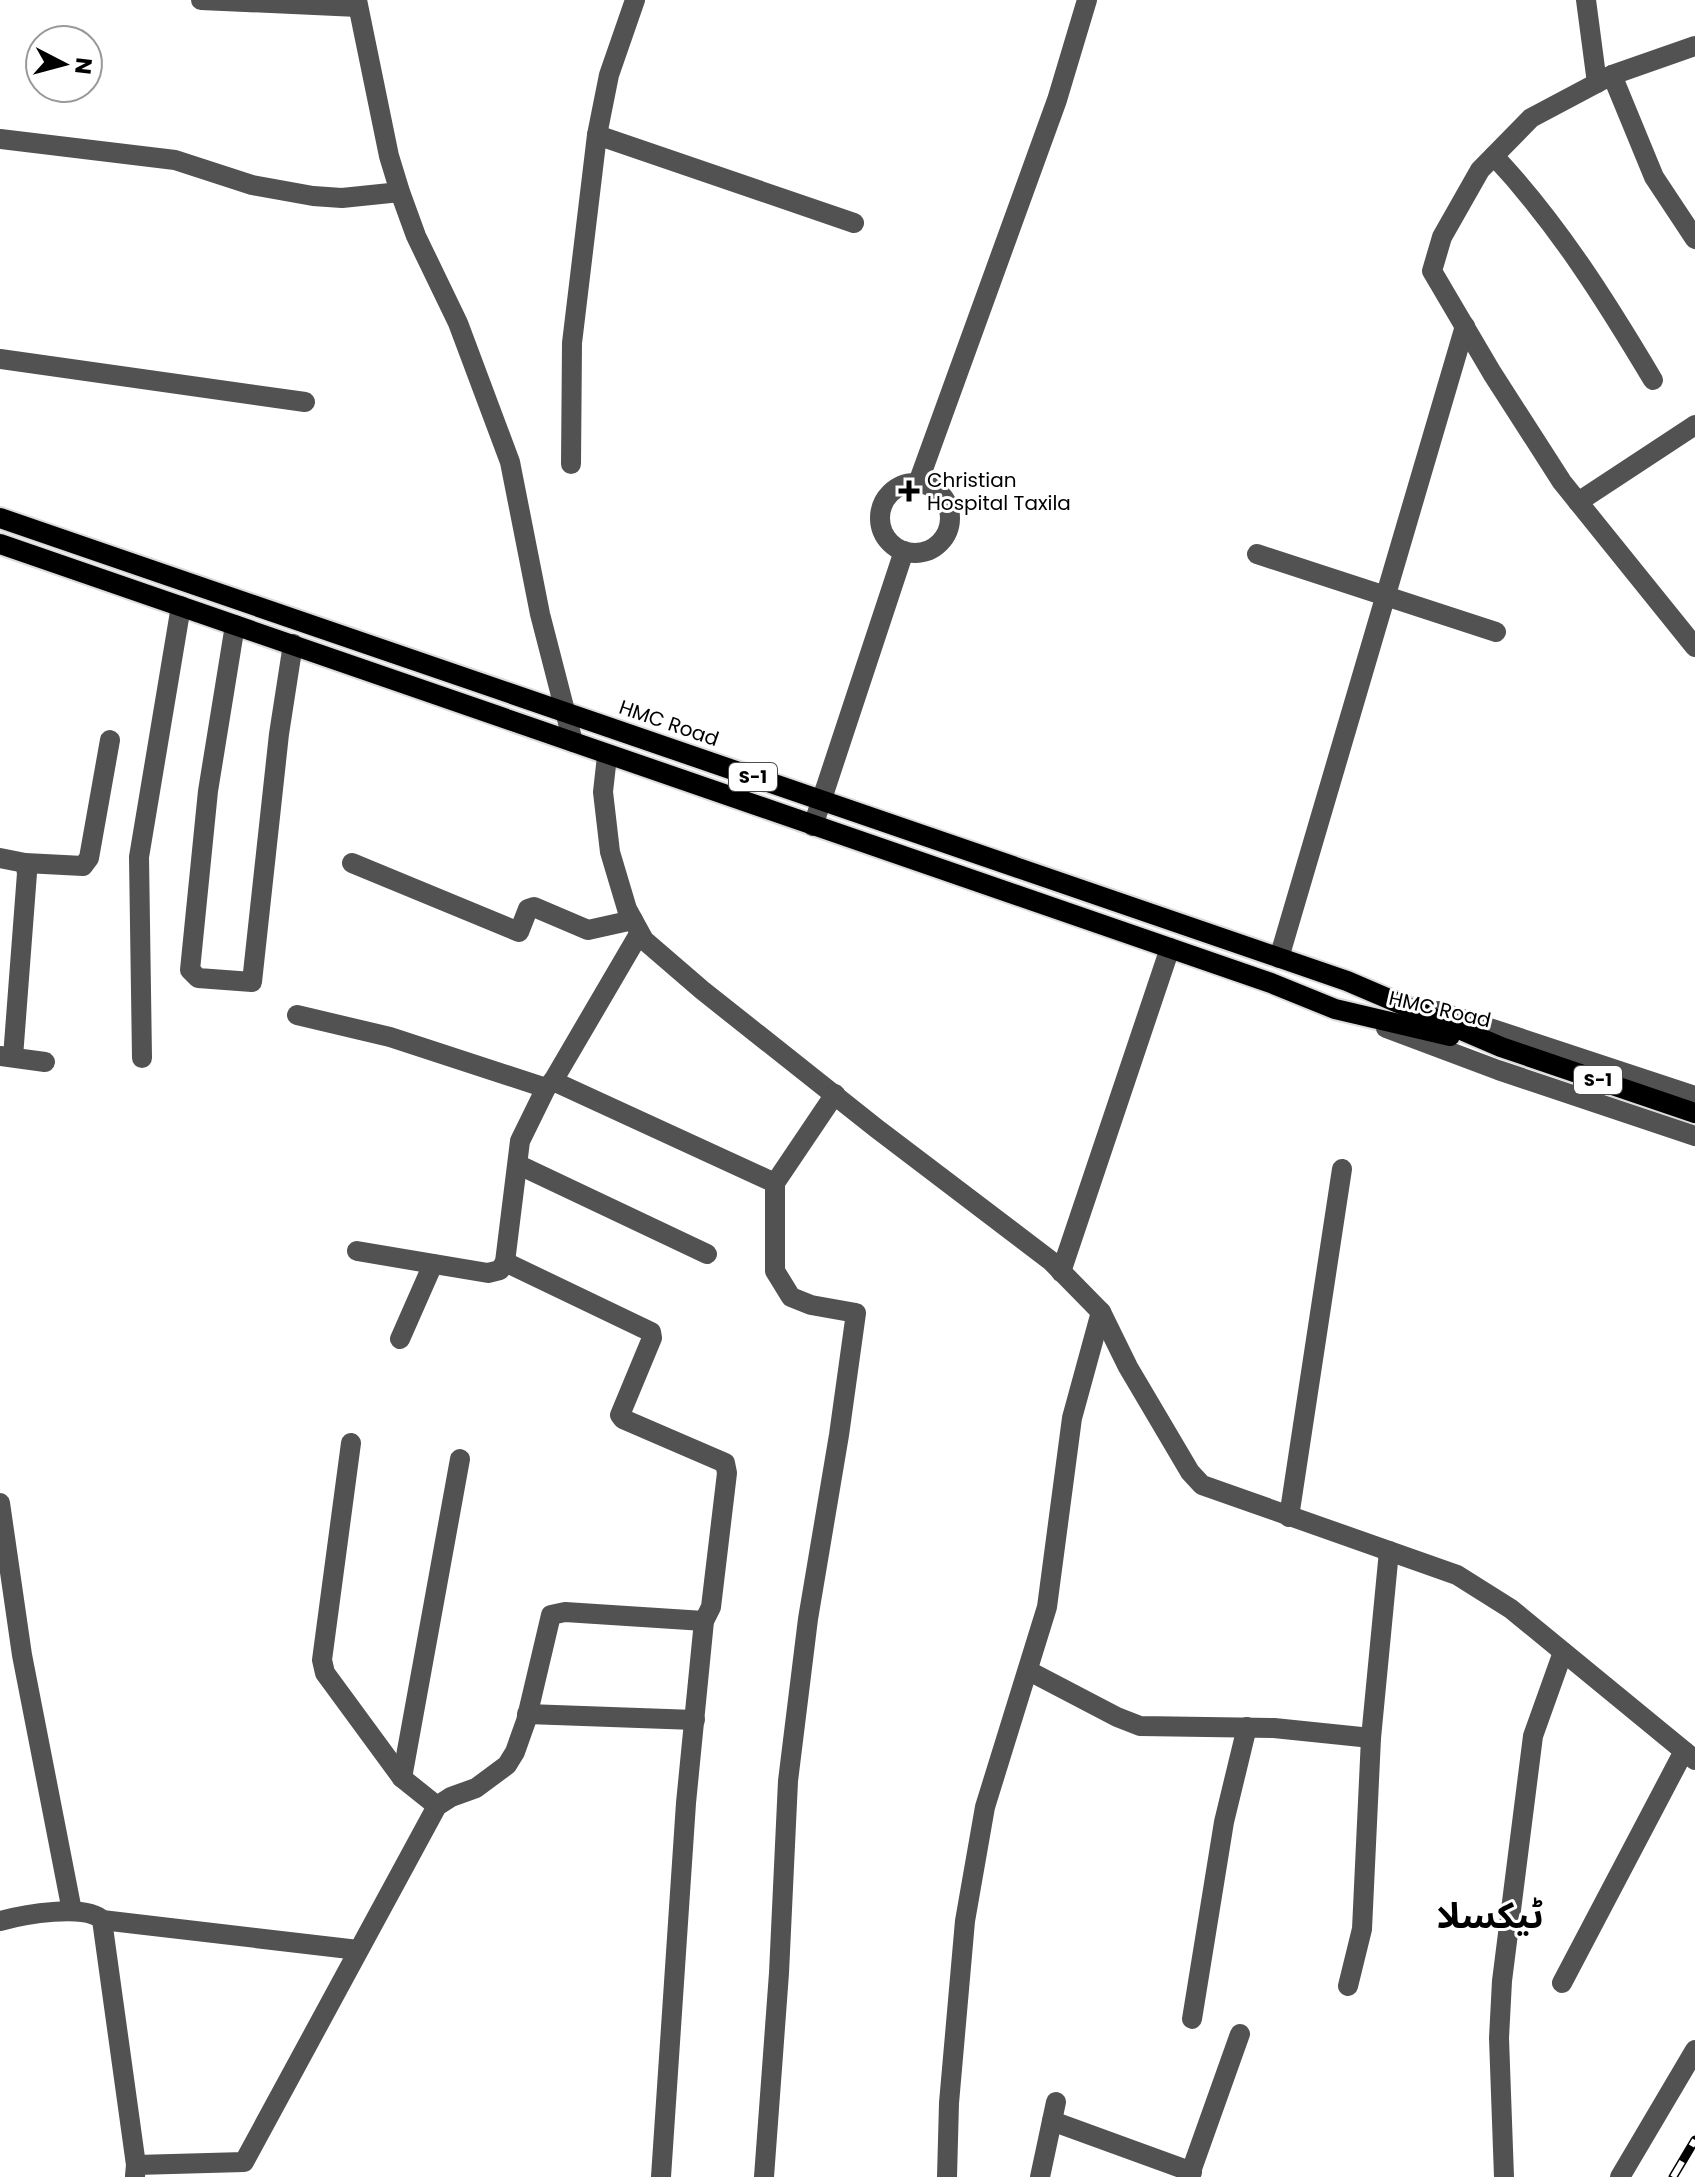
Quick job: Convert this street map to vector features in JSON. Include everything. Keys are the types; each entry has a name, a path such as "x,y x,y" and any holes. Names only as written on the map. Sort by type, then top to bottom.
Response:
{"main road":[{"name":"HMC Road","path":"0,518 1347,981 1501,1047"},
{"name":"HMC Road","path":"0,544 1271,983 1335,1009 1501,1047"},
{"name":"S-1","path":"1501,1047 1695,1113"}],"street":[{"path":"201,0 357,4 389,156 400,192 416,236 458,323 510,462 540,614 573,742"},
{"path":"571,464 572,343 597,135 609,75 635,0"},
{"path":"918,483 1057,100 1087,0"},
{"path":"1586,0 1604,79 1654,177 1695,239"},
{"path":"1695,46 1604,79 1531,118 1480,170 1442,237 1432,271 1562,482 1695,647"},
{"path":"597,135 854,223"},
{"path":"0,139 175,160 252,185 313,196 342,198 400,192"},
{"path":"1494,156 1523,188 1603,297 1653,380"},
{"path":"1279,958 1465,326"},
{"path":"0,359 305,402"},
{"path":"1578,502 1695,425"},
{"path":"918,483 937,490 946,502 950,516 948,531 940,543 928,551 904,551 888,540 881,527 880,512 886,498 896,488 918,483"},
{"path":"813,826 904,551"},
{"path":"1257,554 1496,632"},
{"path":"142,1058 139,857 181,606"},
{"path":"235,625 207,806 190,970 198,978 252,982 279,734 293,644"},
{"path":"0,858 25,863 83,866 89,858 110,740"},
{"path":"607,756 603,792 610,852 636,927 702,990 1051,1261 1101,1312 1128,1367 1190,1472 1202,1485 1457,1575 1511,1609 1689,1756 1562,1983"},
{"path":"25,863 27,873 6,1057 45,1062"},
{"path":"352,863 519,932 528,909 534,907 588,930 636,927"},
{"path":"357,1251 488,1273 500,1270 505,1262 520,1141 636,927"},
{"path":"1061,1272 1170,948"},
{"path":"1347,981 1695,1096"},
{"path":"1335,1009 1498,1070 1695,1136"},
{"path":"297,1015 390,1037 549,1084 775,1183"},
{"path":"764,2177 779,1973 788,1781 808,1619 856,1313 811,1305 791,1297 782,1286 775,1271 775,1183 835,1094"},
{"path":"519,1165 707,1254"},
{"path":"1289,1517 1342,1169"},
{"path":"505,1262 651,1332 652,1338 620,1415 725,1463 727,1473 711,1607 704,1621 686,1803 661,2177"},
{"path":"400,1339 433,1264"},
{"path":"947,2177 949,2103 965,1921 985,1807 1047,1607 1072,1418 1101,1312"},
{"path":"351,1443 322,1660 325,1673 402,1778 437,1806"},
{"path":"402,1778 460,1459"},
{"path":"0,1503 4,1554 72,1911"},
{"path":"1348,1986 1362,1929 1371,1738 1389,1551"},
{"path":"0,1921 72,1911 96,1914 102,1920 136,2171 242,2170 437,1806 476,1788 507,1765 515,1752 551,1615 565,1612 704,1621"},
{"path":"1504,2177 1499,2038 1502,1981 1533,1736 1563,1652"},
{"path":"1029,1671 1140,1726 1274,1728 1371,1738"},
{"path":"527,1714 695,1720"},
{"path":"1192,2019 1224,1822 1247,1727"},
{"path":"102,1920 358,1950"},
{"path":"1040,2177 1054,2112 1190,2174 1240,2034"},
{"path":"1620,2177 1695,2050"}],"railway":[{"path":"1673,2177 1695,2140"}],"place":[{"name":"Christian Hospital Taxila","path":"909,491"}],"district":[{"name":"ٹیکسلا","path":"1490,1915"}]}
